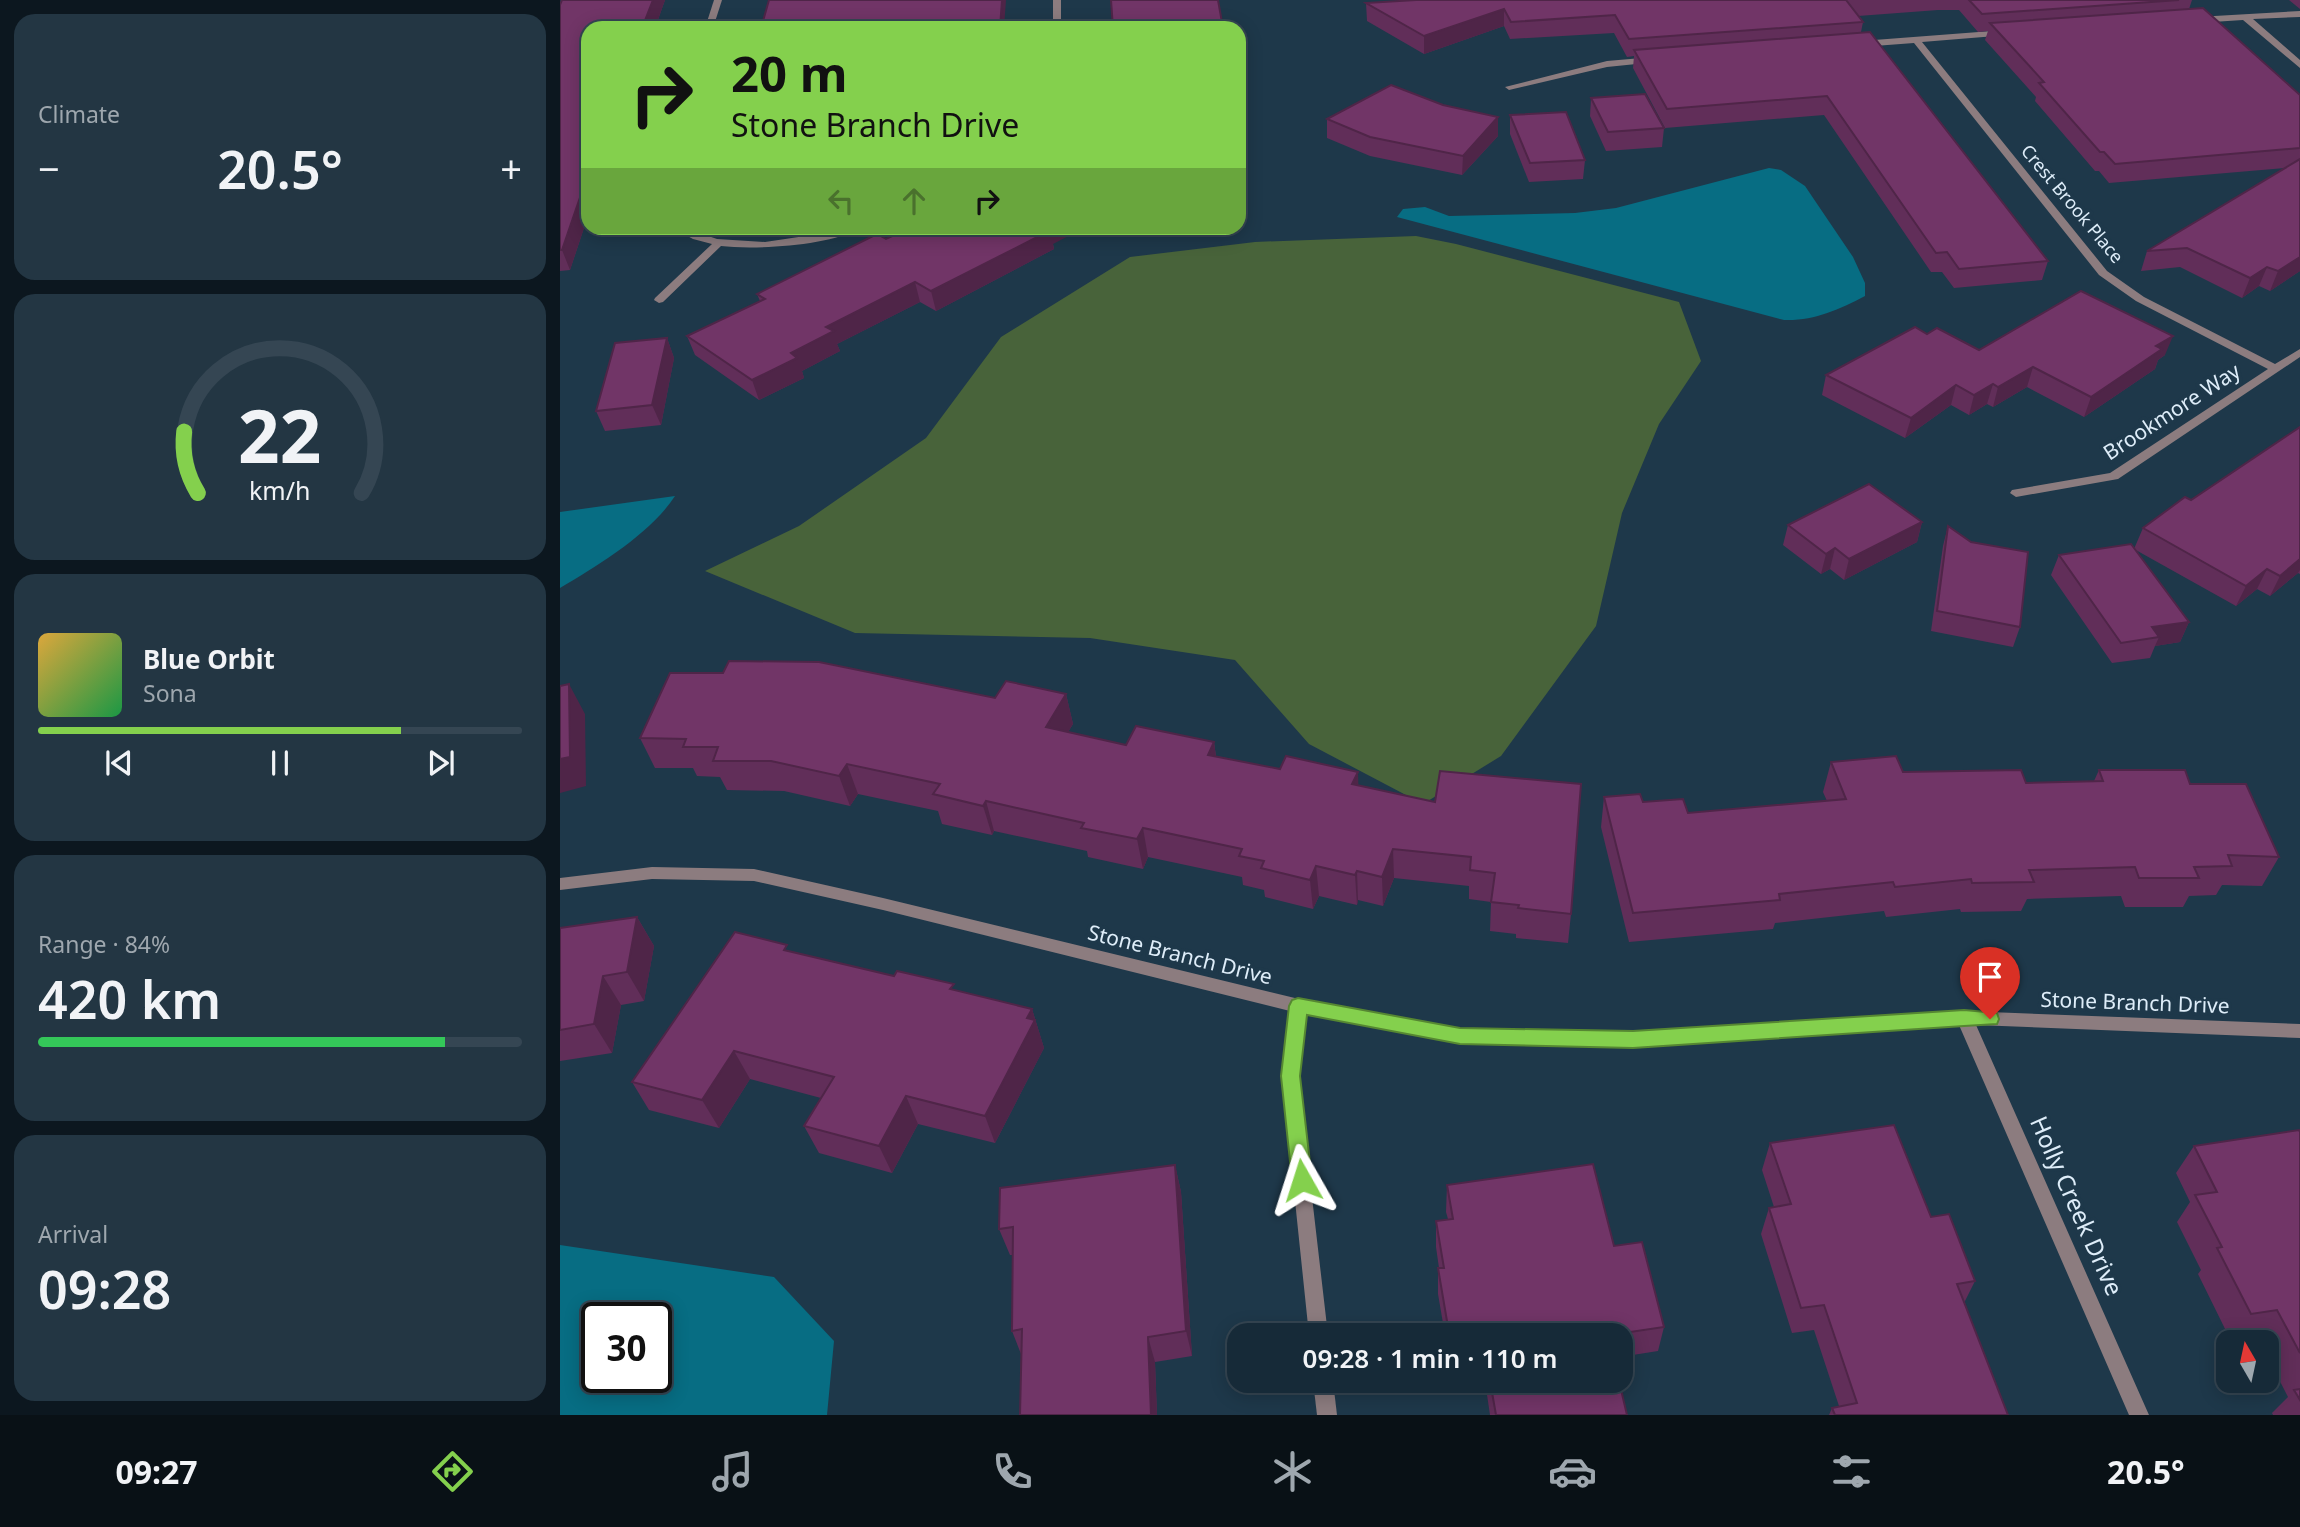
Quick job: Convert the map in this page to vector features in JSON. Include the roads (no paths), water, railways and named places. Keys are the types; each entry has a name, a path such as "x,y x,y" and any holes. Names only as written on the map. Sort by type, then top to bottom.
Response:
{"street":[{"path":"711,21 718,0"},
{"path":"1057,0 1057,21"},
{"path":"2190,20 2300,15"},
{"path":"2245,17 2300,65"},
{"path":"1849,45 2012,33"},
{"name":"Crest Brook Place","path":"1916,40 2104,273 2140,299 2275,368"},
{"path":"1509,87 1607,64 1661,60"},
{"path":"700,235 722,242 751,245 790,243 824,235"},
{"path":"659,300 722,242"},
{"name":"Brookmore Way","path":"2016,493 2114,476 2300,352"},
{"name":"Stone Branch Drive","path":"560,884 652,873 754,875 1298,1006 1460,1036 1633,1040 1964,1018 2300,1031"},
{"path":"1298,1006 1290,1076 1317,1323"},
{"name":"Holly Creek Drive","path":"1964,1018 2139,1415"},
{"path":"1324,1393 1327,1415"}],"water":[{"path":"1769,168 1781,170 1805,186 1853,257 1865,283 1865,296 1826,314 1806,319 1784,320 1397,217 1403,209 1425,207 1449,216 1575,213 1616,208"},
{"path":"675,496 665,510 638,535 607,559 560,588 560,512"},
{"path":"560,1245 774,1277 834,1341 827,1415 560,1415"}]}
